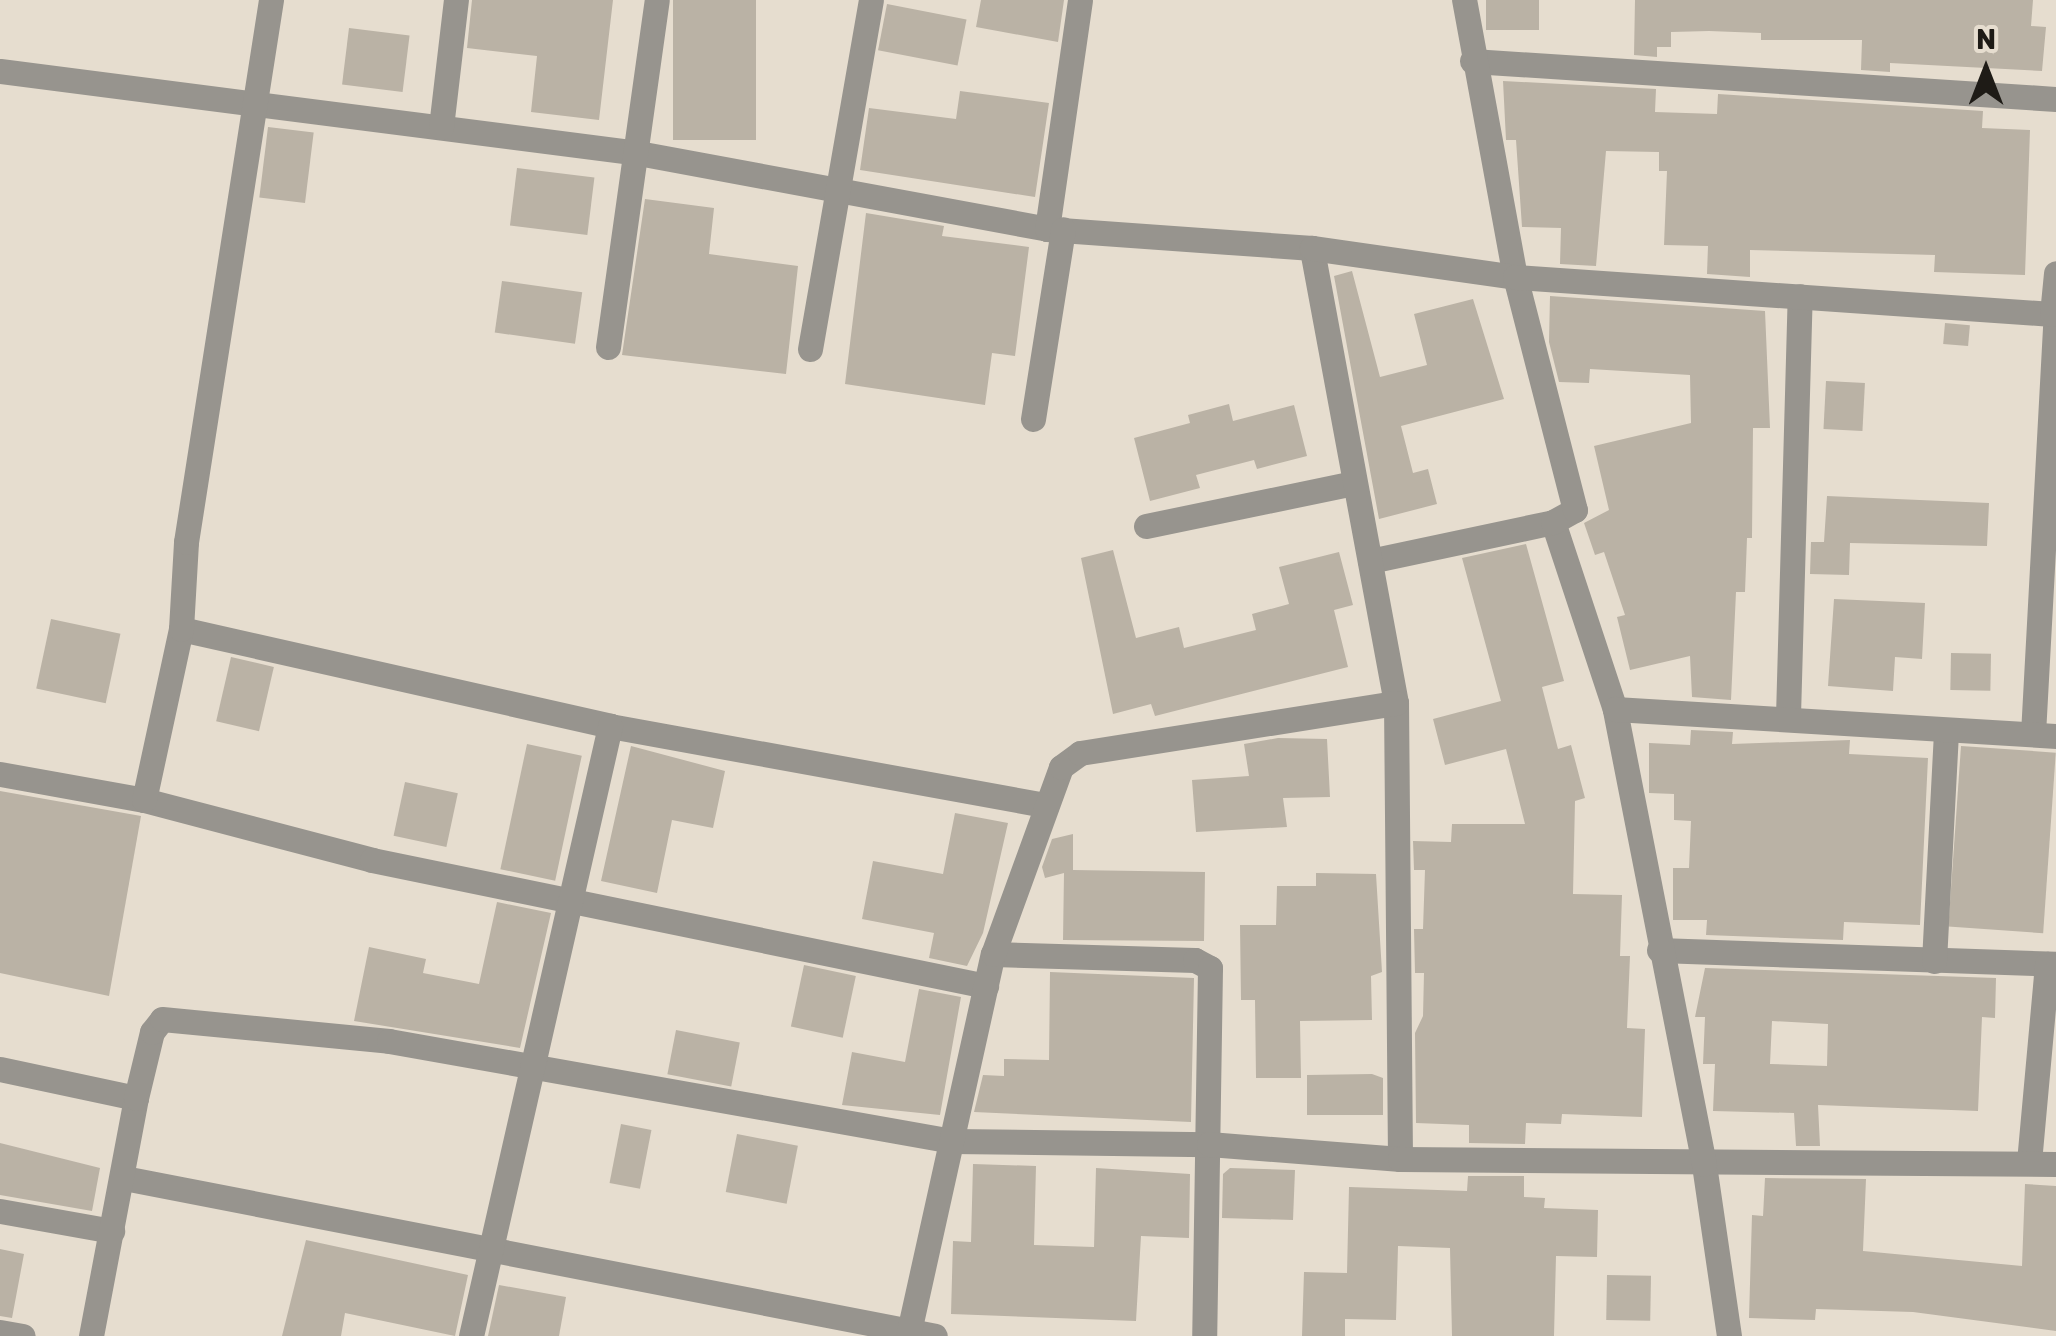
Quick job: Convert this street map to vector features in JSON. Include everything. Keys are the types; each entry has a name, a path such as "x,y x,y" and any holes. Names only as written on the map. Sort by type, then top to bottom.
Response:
{"street":[{"path":"144,800 181,628 186,542 271,0"},
{"path":"441,127 456,0"},
{"path":"608,347 657,0"},
{"path":"810,348 871,0"},
{"path":"1032,419 1080,0"},
{"path":"1370,561 1553,522 1570,515 1575,500 1515,276 1472,61 1464,0"},
{"path":"1472,61 2056,99"},
{"path":"0,70 638,153 1055,229 1312,248 1515,276 2054,315"},
{"path":"1312,248 1396,703 1400,1159"},
{"path":"1614,709 1788,716 2045,735 2056,273"},
{"path":"1788,716 1800,296"},
{"path":"1146,526 1354,482"},
{"path":"1553,522 1614,709 1704,1164 1729,1336"},
{"path":"181,628 610,726 1044,806"},
{"path":"908,1336 994,954 1044,806 1062,767 1080,753 1396,703"},
{"path":"471,1336 610,726"},
{"path":"1934,961 1946,730"},
{"path":"0,774 144,800 372,860 986,986"},
{"path":"1659,950 2051,964 2030,1162"},
{"path":"994,954 1203,962 1212,978 1204,1336"},
{"path":"91,1336 124,1178 136,1098 162,1019 389,1041 952,1141 1209,1144 1400,1159 2056,1164"},
{"path":"0,1068 136,1098"},
{"path":"124,1178 490,1246 908,1336 935,1336"},
{"path":"0,1212 112,1231"},
{"path":"0,1332 23,1336"}],"building":[{"path":"472,0 613,0 599,120 531,112 537,56 467,48"},
{"path":"673,0 756,0 756,140 673,140"},
{"path":"981,0 1064,0 1058,42 976,27"},
{"path":"1486,0 1539,0 1539,30 1486,30"},
{"path":"1635,0 2033,0 2031,26 2046,27 2042,71 1890,63 1890,72 1861,70 1862,40 1761,40 1761,33 1671,32 1671,47 1657,47 1657,57 1634,55"},
{"path":"887,4 967,19 958,66 878,50"},
{"path":"349,28 410,35 403,92 342,85"},
{"path":"1503,81 1656,89 1655,112 1717,114 1718,94 1983,111 1982,128 2030,130 2025,275 1934,272 1935,255 1750,250 1750,277 1707,274 1708,246 1664,245 1667,171 1659,171 1659,152 1606,151 1596,266 1560,264 1561,228 1522,227 1516,140 1506,140"},
{"path":"960,91 1049,103 1035,197 860,170 869,108 956,119"},
{"path":"268,127 314,133 305,203 259,197"},
{"path":"517,168 594,178 587,235 510,226"},
{"path":"645,199 714,208 709,254 798,266 786,374 622,355"},
{"path":"866,213 944,226 942,236 1029,247 1015,356 992,353 985,405 845,384"},
{"path":"1352,271 1380,377 1427,365 1414,314 1473,299 1504,399 1401,426 1413,473 1428,469 1437,504 1379,519 1334,276"},
{"path":"502,281 582,292 575,344 495,332"},
{"path":"1550,296 1765,311 1770,428 1753,428 1752,538 1747,538 1745,592 1736,592 1731,700 1692,697 1690,656 1630,670 1617,617 1625,615 1604,552 1595,555 1584,523 1609,510 1594,446 1691,423 1690,375 1590,369 1589,383 1559,382 1549,342"},
{"path":"1945,323 1970,325 1968,346 1943,344"},
{"path":"1826,381 1865,383 1862,431 1823,429"},
{"path":"1229,404 1233,421 1294,405 1307,456 1257,469 1254,460 1196,475 1200,488 1150,501 1134,438 1190,423 1188,415"},
{"path":"1827,496 1989,503 1987,546 1850,543 1849,575 1810,574 1811,542 1824,542"},
{"path":"1526,544 1564,681 1542,687 1558,749 1571,745 1585,798 1575,801 1573,894 1622,895 1620,956 1630,956 1627,1028 1645,1029 1642,1117 1562,1114 1561,1124 1526,1123 1525,1144 1469,1143 1469,1125 1416,1123 1415,1033 1423,1016 1424,973 1415,973 1414,929 1423,929 1425,870 1414,870 1413,841 1451,842 1452,824 1525,824 1506,749 1445,765 1433,719 1501,701 1462,558"},
{"path":"1113,550 1136,638 1179,627 1184,648 1256,630 1252,614 1289,604 1279,567 1339,552 1353,605 1334,610 1348,667 1155,716 1151,704 1113,714 1081,558"},
{"path":"1834,599 1925,603 1922,659 1895,657 1893,691 1828,686"},
{"path":"51,619 120,634 106,703 36,688"},
{"path":"1951,653 1991,654 1990,691 1950,690"},
{"path":"231,657 274,667 259,731 216,721"},
{"path":"1691,730 1733,732 1732,744 1850,740 1849,754 1928,758 1920,925 1844,922 1843,940 1706,935 1707,920 1673,920 1673,868 1689,868 1691,821 1674,820 1674,794 1649,793 1649,743 1690,745"},
{"path":"1278,738 1327,739 1330,797 1283,798 1287,827 1196,832 1192,780 1249,776 1244,744"},
{"path":"527,744 582,756 555,881 500,869"},
{"path":"631,746 725,771 713,828 672,820 657,893 601,881"},
{"path":"1961,746 2056,753 2043,933 1948,927"},
{"path":"405,782 458,793 446,847 394,836"},
{"path":"0,791 141,816 109,996 0,973"},
{"path":"955,813 1008,823 983,933 967,966 929,958 934,933 862,919 873,861 943,874"},
{"path":"1073,834 1073,870 1205,872 1204,941 1063,940 1064,873 1045,878 1042,867 1052,839"},
{"path":"1316,873 1376,874 1382,972 1371,976 1372,1020 1300,1021 1301,1078 1256,1078 1255,1000 1241,1000 1240,925 1276,925 1277,886 1316,886"},
{"path":"497,902 551,913 520,1048 354,1021 369,947 426,959 423,973 479,984"},
{"path":"804,965 856,976 843,1038 791,1027"},
{"path":"1705,968 1996,978 1995,1018 1982,1017 1978,1111 1818,1105 1820,1146 1796,1146 1794,1113 1713,1111 1715,1064 1703,1064 1705,1017 1695,1017","holes":["1772,1021 1828,1024 1827,1066 1770,1064"]},
{"path":"1050,972 1194,978 1191,1122 974,1112 983,1075 1004,1076 1004,1059 1049,1060"},
{"path":"919,989 961,997 940,1115 842,1105 852,1052 905,1062"},
{"path":"676,1030 740,1042 731,1087 667,1074"},
{"path":"1372,1074 1383,1078 1383,1115 1307,1115 1307,1075"},
{"path":"621,1124 651,1130 640,1189 610,1183"},
{"path":"737,1134 798,1146 787,1204 726,1192"},
{"path":"0,1143 100,1168 92,1211 0,1195"},
{"path":"973,1164 1036,1166 1034,1245 1094,1247 1096,1168 1190,1174 1189,1238 1141,1236 1136,1321 951,1314 953,1241 971,1242"},
{"path":"1230,1168 1295,1170 1293,1220 1222,1218 1223,1174"},
{"path":"1468,1176 1524,1176 1524,1197 1545,1198 1544,1208 1598,1210 1597,1257 1556,1256 1554,1336 1452,1336 1450,1248 1398,1246 1396,1320 1345,1319 1345,1336 1302,1336 1304,1272 1347,1273 1349,1187 1467,1191"},
{"path":"1765,1178 1866,1179 1863,1251 2022,1266 2025,1184 2056,1186 2056,1331 1913,1312 1816,1309 1815,1320 1749,1318 1752,1215 1763,1216"},
{"path":"306,1240 468,1275 455,1336 345,1313 341,1336 282,1336"},
{"path":"0,1249 24,1254 12,1318 0,1316"},
{"path":"1607,1275 1651,1276 1650,1321 1606,1320"},
{"path":"499,1285 566,1297 559,1336 488,1336"}]}
